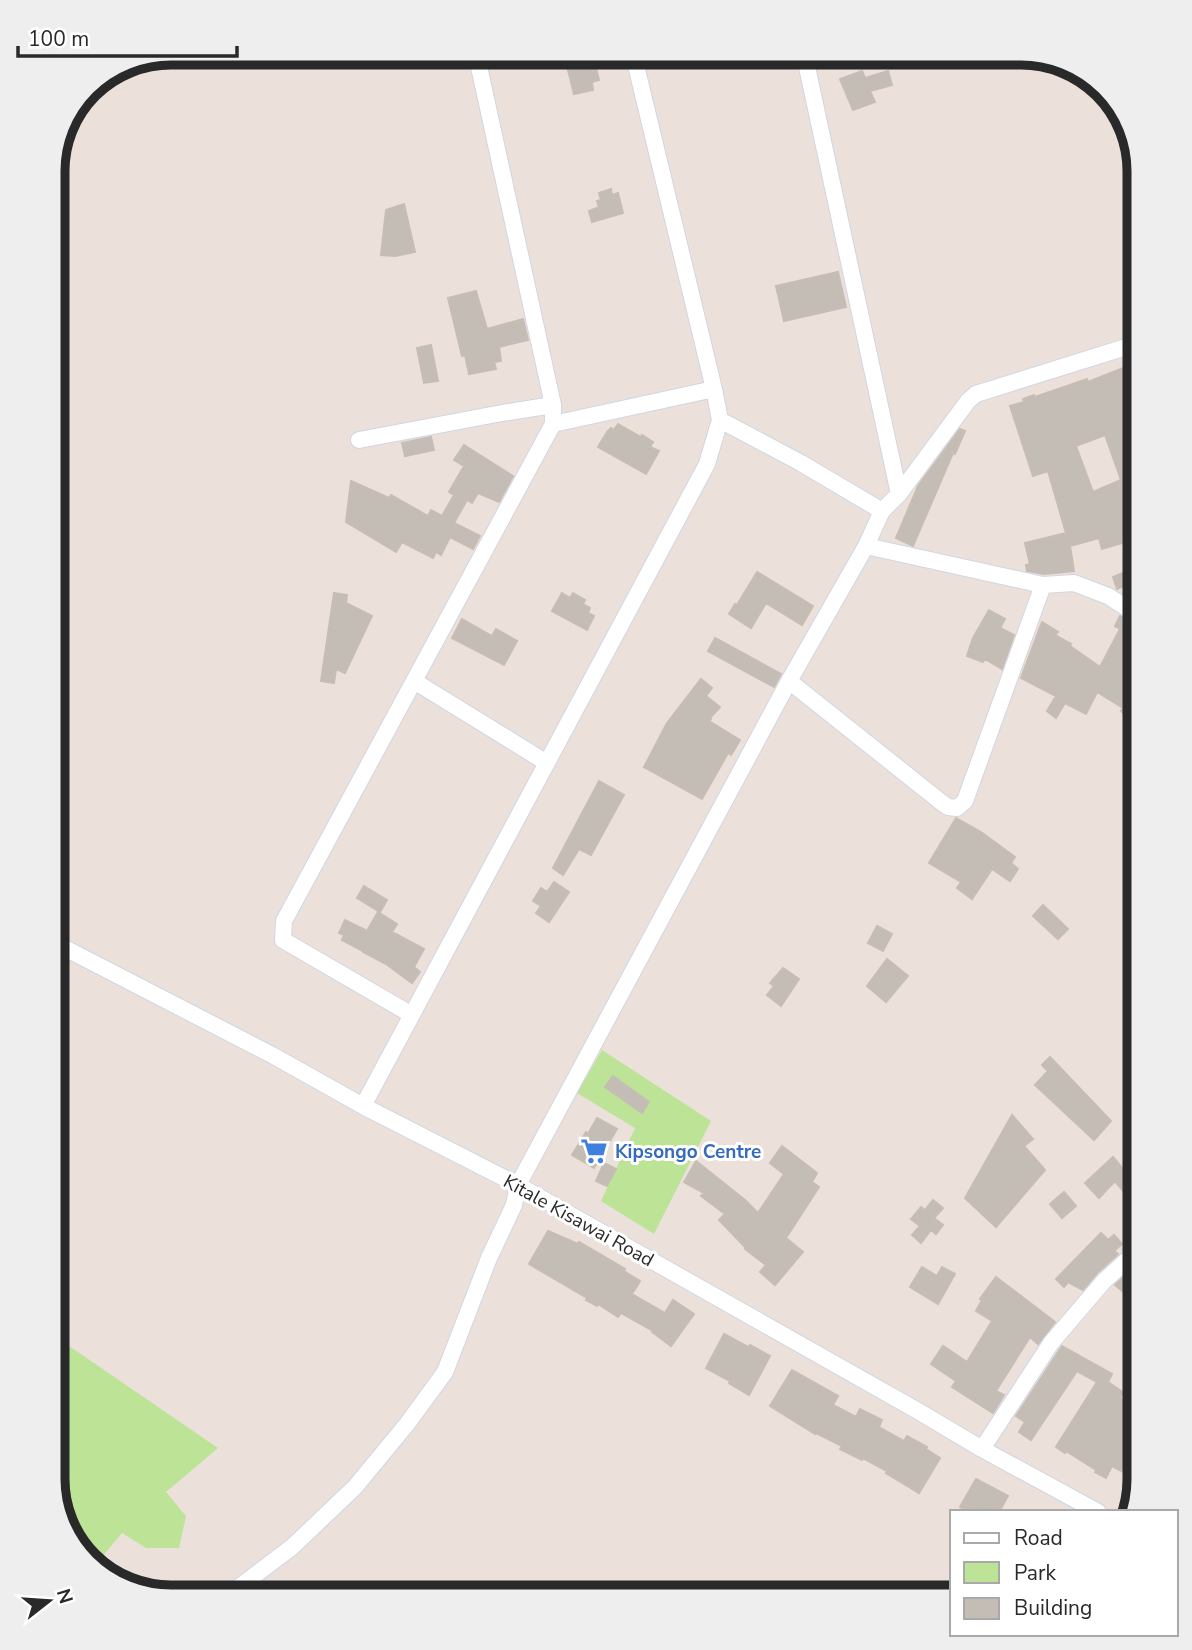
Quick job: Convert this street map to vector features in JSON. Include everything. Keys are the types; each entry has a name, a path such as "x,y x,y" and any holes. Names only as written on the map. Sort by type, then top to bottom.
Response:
{"street":[{"path":"412,1015 283,940 284,921 553,424 553,405 479,65"},
{"path":"363,1106 707,464 720,420 636,65"},
{"path":"807,65 899,494"},
{"path":"242,1585 292,1547 355,1487 446,1372 489,1258 514,1205 518,1185 789,681 866,546 882,511 899,494 976,394 1127,347"},
{"path":"553,424 714,389"},
{"path":"359,440 553,405"},
{"path":"720,420 801,463 882,511"},
{"path":"866,546 1043,585 1074,583 1108,596 1127,608"},
{"path":"789,681 941,802 948,807 957,808 965,801 1043,585"},
{"path":"414,681 547,763"},
{"name":"Kitale Kisawai Road","path":"65,948 518,1185 1094,1510"},
{"path":"982,1449 1051,1343 1104,1281 1127,1265"}],"green space":[{"path":"602,1050 711,1121 654,1234 601,1201 635,1128 577,1093"},
{"path":"65,1343 218,1448 166,1492 186,1516 179,1548 146,1548 122,1533 101,1558 79,1532 68,1506 65,1479"}],"building":[{"path":"595,65 599,80 592,82 593,90 574,94 567,66"},
{"path":"862,71 865,78 888,71 892,85 870,91 875,102 853,110 840,79"},
{"path":"611,189 612,195 618,193 623,213 592,222 589,211 599,207 599,193"},
{"path":"404,204 415,252 395,256 381,255 386,210"},
{"path":"838,272 846,307 784,321 776,286"},
{"path":"476,291 487,329 523,319 528,340 499,347 501,361 494,362 496,369 469,374 448,298"},
{"path":"431,345 438,381 424,383 417,348"},
{"path":"1123,368 1127,380 1127,430 1123,432 1127,444 1127,547 1125,542 1102,549 1099,538 1070,546 1074,571 1044,574 1027,571 1026,565 1030,564 1025,543 1066,533 1048,471 1033,476 1010,406 1024,402 1023,399 1034,395 1035,397 1087,379 1088,382","holes":["1105,435 1121,480 1093,492 1076,446"]},
{"path":"618,424 653,442 650,447 659,451 646,474 598,447 607,432 611,428 614,430"},
{"path":"960,429 965,431 913,546 896,538 918,486"},
{"path":"431,437 434,450 405,456 402,443"},
{"path":"464,445 513,476 499,502 478,493 472,503 467,500 454,523 480,536 473,549 450,537 441,555 436,552 433,558 402,542 396,552 346,522 351,481 389,498 391,495 428,516 431,510 442,516 454,495 449,492 464,466 454,460"},
{"path":"1127,571 1127,585 1117,589 1113,577"},
{"path":"757,572 813,606 802,625 766,603 751,628 729,614"},
{"path":"334,593 347,595 346,603 372,616 345,673 336,669 334,683 321,681"},
{"path":"562,593 570,598 573,593 585,600 583,604 590,608 588,613 594,616 587,630 552,611"},
{"path":"989,610 1005,619 1000,628 1014,635 1002,669 985,659 983,662 967,656 973,638"},
{"path":"1120,616 1127,621 1127,716 1121,711 1123,708 1097,692 1086,714 1065,703 1056,718 1047,711 1056,696 1021,678 1042,622 1058,632 1055,635 1100,667 1120,629 1115,626"},
{"path":"462,619 492,636 496,629 517,641 504,665 452,638"},
{"path":"715,638 781,674 774,687 708,651"},
{"path":"701,679 712,688 706,696 720,707 709,721 740,740 731,755 728,753 702,799 644,767 667,723"},
{"path":"599,781 624,795 591,855 579,849 563,875 553,868"},
{"path":"956,818 981,832 1015,857 1011,863 1018,869 1010,881 992,869 972,899 957,888 961,882 929,863"},
{"path":"554,882 569,892 549,922 536,913 541,906 533,901 541,888 547,892"},
{"path":"364,886 387,900 380,912 357,898"},
{"path":"1043,905 1068,929 1058,939 1033,916"},
{"path":"378,912 397,924 392,932 424,949 414,967 420,972 412,983 386,964 342,940 344,935 339,933 345,920 367,931"},
{"path":"877,926 892,934 883,951 868,943"},
{"path":"887,959 908,976 886,1002 867,986"},
{"path":"783,968 799,979 781,1006 767,995 774,986 770,983"},
{"path":"1050,1057 1111,1121 1094,1140 1035,1085 1048,1071 1042,1065"},
{"path":"613,1076 649,1102 642,1113 605,1087"},
{"path":"1012,1115 1033,1139 1024,1146 1045,1170 996,1227 965,1198"},
{"path":"597,1118 617,1129 594,1168 572,1155"},
{"path":"782,1146 817,1173 812,1182 819,1187 786,1238 803,1252 775,1285 760,1272 766,1265 745,1249 719,1220 725,1214 701,1196 704,1193 684,1182 696,1161 758,1213 784,1174 770,1163"},
{"path":"1113,1157 1127,1174 1127,1196 1115,1181 1099,1198 1085,1183"},
{"path":"604,1163 616,1169 607,1186 596,1181"},
{"path":"1064,1192 1076,1206 1062,1218 1050,1204"},
{"path":"933,1200 943,1208 934,1218 943,1225 936,1234 931,1230 921,1243 912,1235 920,1226 911,1219 921,1207 925,1210"},
{"path":"548,1231 578,1244 579,1242 625,1269 624,1271 640,1281 632,1294 665,1313 673,1300 694,1314 671,1346 653,1331 621,1313 618,1317 598,1304 597,1306 529,1264"},
{"path":"1101,1233 1108,1240 1114,1235 1122,1244 1114,1251 1118,1254 1083,1290 1068,1282 1064,1287 1056,1279"},
{"path":"922,1267 937,1276 942,1267 955,1274 938,1304 910,1287"},
{"path":"1127,1276 1127,1295 1115,1285"},
{"path":"996,1277 1055,1322 1038,1344 1030,1337 996,1391 1004,1395 993,1413 952,1387 956,1381 931,1364 943,1346 967,1362 992,1321 976,1311 982,1300 980,1299"},
{"path":"724,1334 770,1356 749,1395 706,1368"},
{"path":"1062,1346 1112,1374 1108,1382 1124,1393 1120,1398 1127,1402 1127,1474 1112,1466 1106,1478 1056,1447 1097,1382 1077,1371 1031,1440 1019,1432 1025,1422 1016,1416"},
{"path":"792,1370 838,1396 833,1405 856,1417 860,1409 882,1420 879,1427 904,1441 907,1436 940,1458 919,1493 886,1473 887,1471 840,1449 842,1446 815,1434 770,1406"},
{"path":"976,1479 1008,1496 1000,1510 965,1510 960,1507"}],"place":[{"name":"Kipsongo Centre","path":"594,1151"}]}
